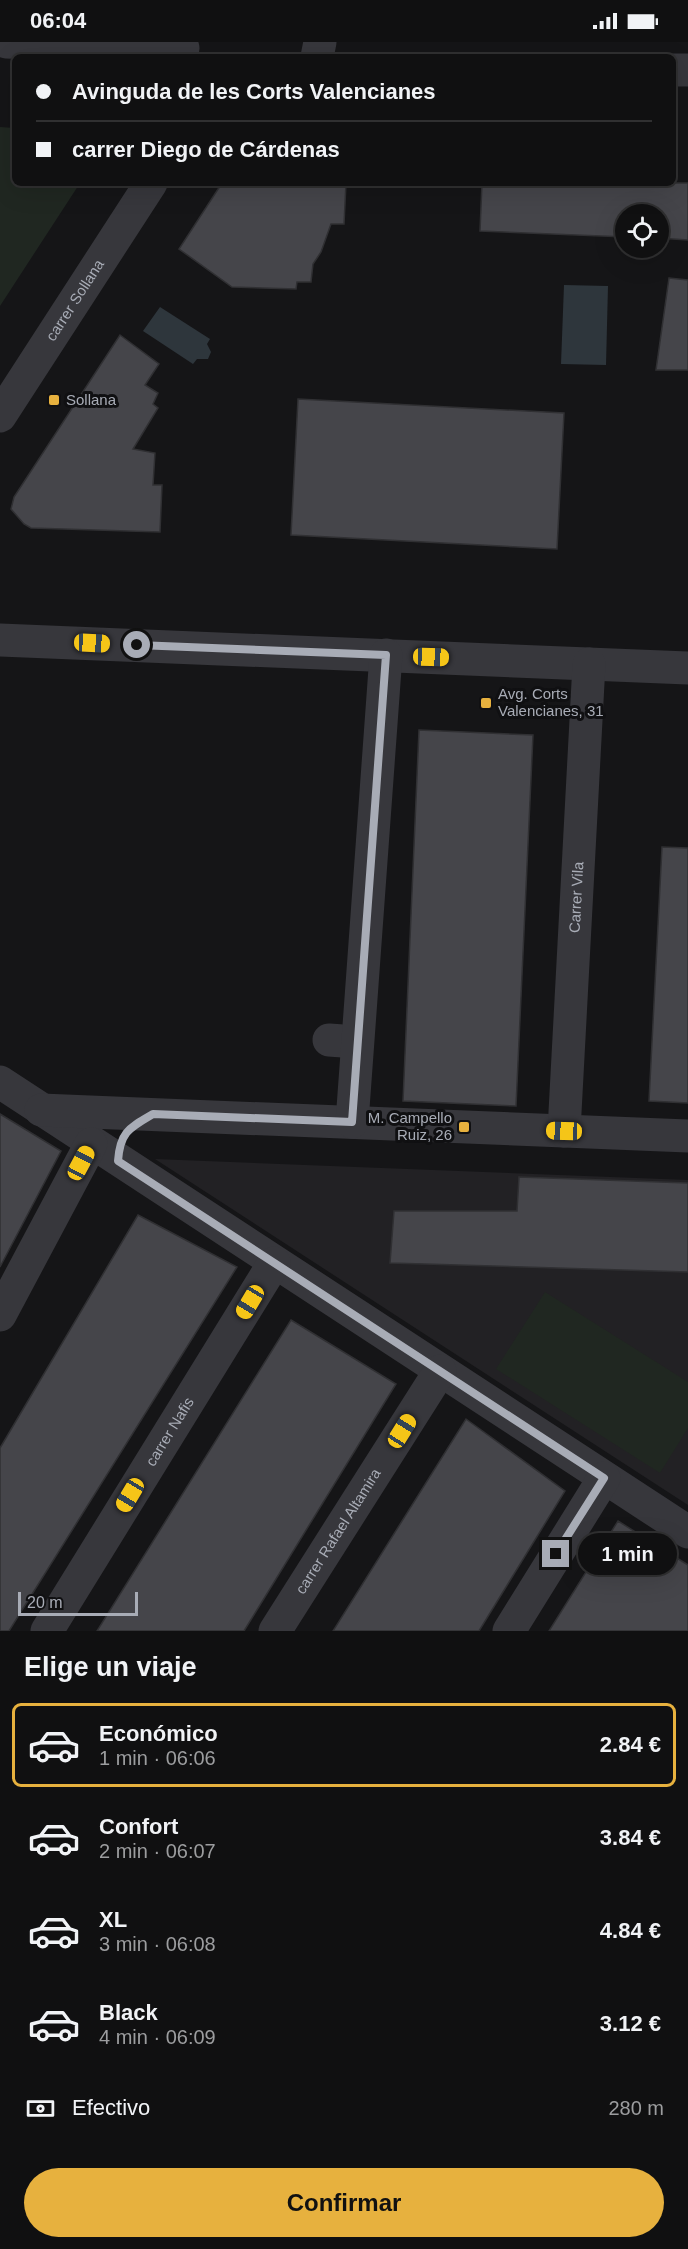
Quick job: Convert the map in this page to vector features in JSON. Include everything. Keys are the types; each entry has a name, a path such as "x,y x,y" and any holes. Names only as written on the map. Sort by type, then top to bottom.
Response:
{"street":[{"path":"6,42 184,49"},
{"name":"carrer Sollana","path":"0,416 149,186"},
{"path":"0,640 688,668"},
{"path":"352,1122 343,1041 386,655"},
{"name":"Carrer Vila","path":"564,1131 589,664"},
{"path":"0,1082 91,1144 688,1532"},
{"path":"41,1110 688,1136"},
{"path":"118,1161 120,1143 129,1128 153,1114"},
{"path":"0,1315 91,1144"},
{"name":"carrer Nafis","path":"47,1631 274,1263"},
{"name":"carrer Rafael Altamira","path":"275,1631 440,1371"},
{"path":"508,1631 604,1478"}],"shaded area":[{"path":"0,127 12,128 12,186 78,186 0,306"},
{"path":"564,285 608,286 606,365 561,364"},
{"path":"160,307 210,339 207,344 211,352 208,359 197,359 193,364 143,331"},
{"path":"155,1159 688,1180 688,1505"},
{"path":"545,1292 688,1382 688,1428 660,1473 496,1369"}],"building":[{"path":"676,183 688,183 688,240 669,239 669,204 615,204 615,237 480,231 482,186 676,186"},
{"path":"220,186 346,186 344,224 331,224 321,252 313,264 311,282 297,282 296,289 232,287 179,249"},
{"path":"669,278 688,280 688,370 656,370"},
{"path":"120,335 159,364 145,385 158,393 153,404 158,408 133,449 155,453 153,485 162,485 160,532 31,528 24,524 11,509 14,497"},
{"path":"298,399 564,413 557,549 291,535"},
{"path":"419,730 533,735 516,1106 403,1101"},
{"path":"662,847 688,848 688,1103 649,1101"},
{"path":"0,1114 61,1151 0,1267"},
{"path":"519,1177 688,1183 688,1272 390,1263 394,1211 517,1211"},
{"path":"138,1215 237,1267 9,1631 0,1631 0,1448"},
{"path":"291,1320 396,1384 244,1631 97,1631"},
{"path":"466,1419 565,1491 479,1631 333,1631"},
{"path":"618,1521 688,1565 688,1631 549,1631"}],"place":[{"name":"Sollana","path":"54,400"},
{"name":"Avg. Corts Valencianes, 31","path":"486,703"},
{"name":"M. Campello Ruiz, 26","path":"464,1127"}],"route":[{"path":"137,645 386,655 352,1122 153,1114 129,1128 120,1143 118,1161 604,1478 556,1554"}]}
